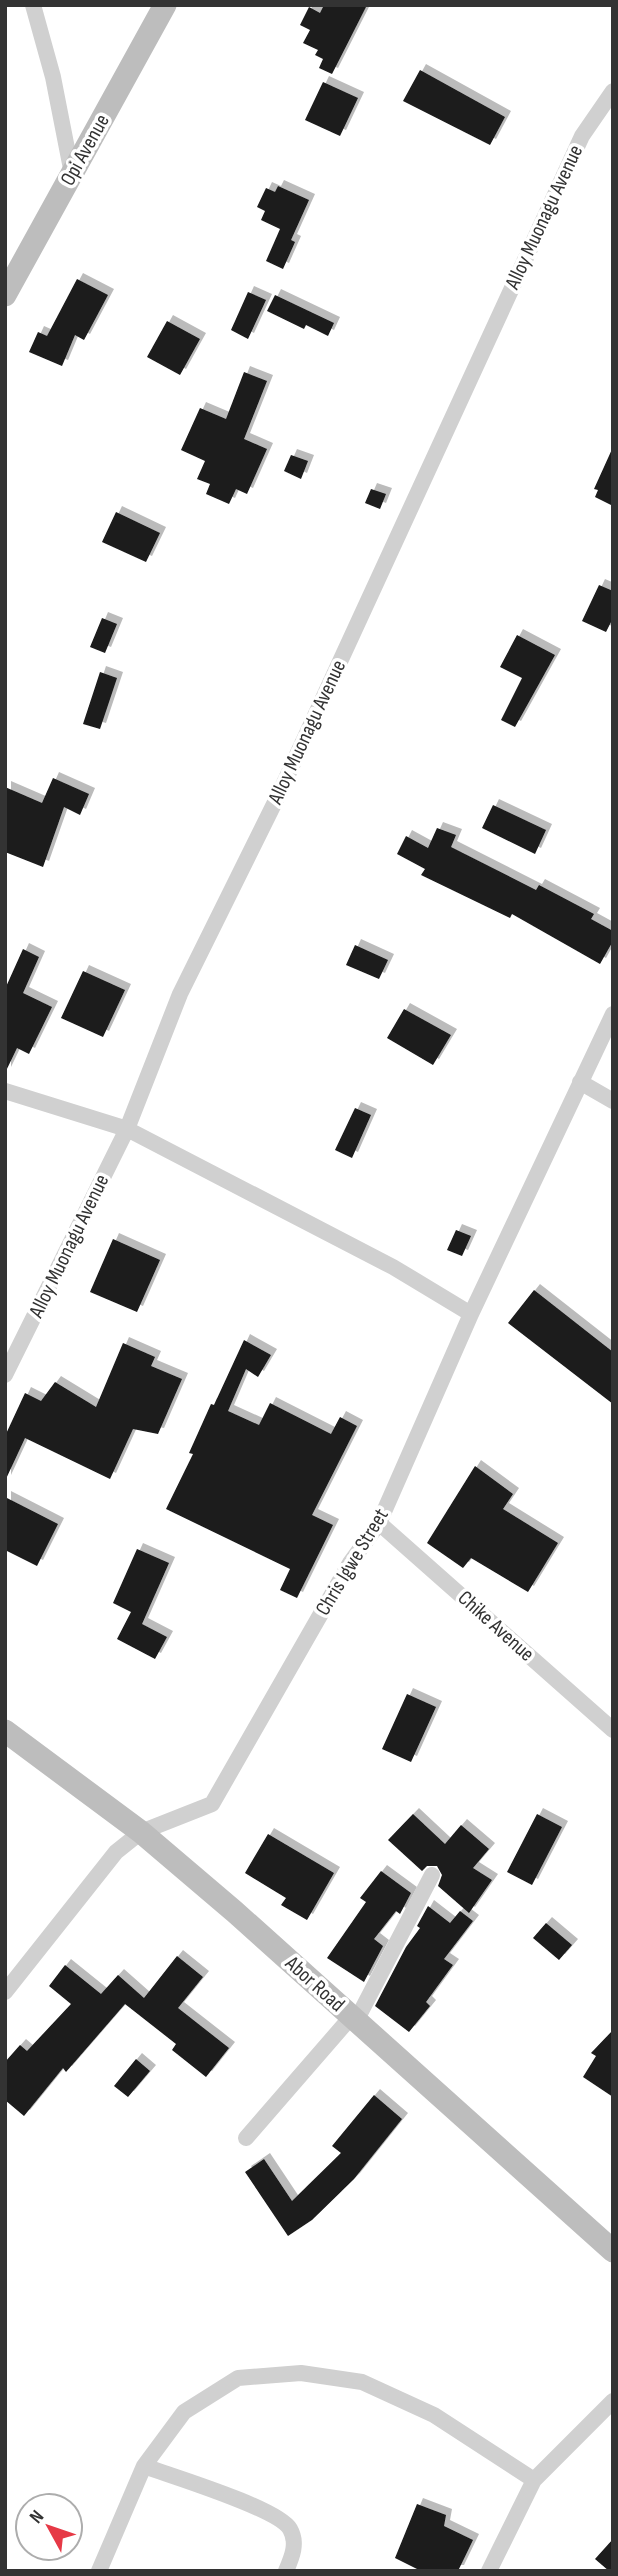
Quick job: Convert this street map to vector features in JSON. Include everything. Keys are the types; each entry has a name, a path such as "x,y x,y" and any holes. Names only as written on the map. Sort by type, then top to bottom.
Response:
{"street":[{"path":"33,5 53,78 72,174"},
{"name":"Opi Avenue","path":"5,295 165,5"},
{"name":"Alloy Muonagu Avenue","path":"5,1375 127,1129 180,995 279,794 459,397 582,136 613,91"},
{"name":"Chris Igwe Street","path":"5,1992 116,1852 141,1832 212,1804 350,1563 379,1523 471,1314 613,1014"},
{"path":"580,1082 613,1101"},
{"path":"5,1091 127,1129 393,1267 471,1314"},
{"name":"Chike Avenue","path":"379,1523 613,1730"},
{"name":"Abor Road","path":"5,1731 141,1832 613,2251"},
{"path":"246,2138 353,2019 432,1875"},
{"path":"99,2571 144,2466 184,2412 238,2378 302,2373 362,2382 434,2415 534,2480"},
{"path":"489,2571 534,2480 613,2401"},
{"path":"144,2466 268,2512 290,2528 295,2547 286,2571"}],"building":[{"path":"324,5 367,5 332,74 319,68 323,59 315,55 318,50 303,43 310,30 300,25 309,7 320,13"},
{"path":"420,70 505,117 490,145 403,101"},
{"path":"323,82 358,98 340,136 305,120"},
{"path":"278,186 309,200 291,240 295,242 283,269 266,261 280,229 261,220 265,211 257,207 266,188 275,192"},
{"path":"77,279 108,295 84,340 75,335 62,366 29,352 38,332 47,336"},
{"path":"248,292 266,300 248,339 231,330"},
{"path":"275,295 334,323 328,336 306,325 304,329 267,311"},
{"path":"167,321 200,339 180,375 147,357"},
{"path":"244,372 267,381 244,439 267,449 247,494 236,489 229,504 206,494 210,484 197,479 205,461 181,450 200,408 226,419"},
{"path":"613,447 613,506 595,497 598,490 594,489"},
{"path":"291,455 308,461 301,479 284,471"},
{"path":"371,489 386,494 380,509 365,503"},
{"path":"116,512 160,533 146,562 102,542"},
{"path":"599,585 613,591 613,618 606,632 582,621"},
{"path":"102,618 117,624 105,653 90,647"},
{"path":"517,635 555,655 515,727 501,720 522,678 500,667"},
{"path":"100,672 117,678 100,729 83,724"},
{"path":"53,778 89,794 80,815 64,807 43,867 5,852 5,787 42,803"},
{"path":"493,805 546,830 535,854 482,828"},
{"path":"437,828 456,835 451,847 536,890 539,885 594,914 591,919 613,931 613,941 600,964 512,914 510,918 421,875 425,869 397,854 406,836 428,848"},
{"path":"355,945 388,960 379,979 346,965"},
{"path":"23,949 39,957 23,993 52,1007 29,1054 17,1048 5,1073 5,989"},
{"path":"83,971 125,990 103,1037 61,1018"},
{"path":"404,1009 451,1035 433,1065 387,1038"},
{"path":"355,1108 371,1115 352,1158 335,1150"},
{"path":"456,1230 471,1236 462,1256 447,1250"},
{"path":"113,1239 160,1260 137,1312 90,1292"},
{"path":"534,1290 613,1352 613,1404 508,1323"},
{"path":"244,1340 271,1355 258,1377 246,1369 228,1411 259,1425 270,1403 331,1434 340,1417 357,1426 312,1515 333,1525 297,1598 280,1590 290,1569 166,1509 193,1454 189,1453 211,1404 214,1405"},
{"path":"123,1343 155,1357 151,1366 182,1379 158,1434 133,1429 110,1479 25,1438 5,1481 5,1436 25,1393 41,1401 55,1382 96,1407"},
{"path":"475,1466 513,1494 503,1509 558,1543 528,1592 471,1558 463,1568 427,1543"},
{"path":"5,1497 58,1524 37,1566 5,1550"},
{"path":"137,1549 169,1563 142,1624 167,1637 155,1659 117,1639 131,1612 113,1603"},
{"path":"407,1694 436,1707 411,1762 382,1749"},
{"path":"413,1814 445,1844 461,1825 489,1849 473,1868 492,1880 469,1913 438,1886 442,1875 437,1866 427,1866 422,1871 388,1840"},
{"path":"537,1814 562,1827 532,1885 507,1872"},
{"path":"268,1834 334,1873 307,1920 281,1905 286,1898 245,1873"},
{"path":"381,1871 411,1893 400,1914 396,1911 374,1939 383,1946 364,1982 327,1958 366,1902 360,1898"},
{"path":"428,1906 450,1923 460,1911 473,1921 444,1959 453,1965 426,2002 430,2006 409,2032 375,2006 406,1947 420,1928 417,1926"},
{"path":"546,1923 572,1945 559,1960 533,1938"},
{"path":"177,1956 203,1977 178,2008 229,2048 206,2077 172,2050 176,2044 125,2004 66,2072 63,2068 24,2116 5,2100 5,2062 20,2045 27,2051 71,2004 49,1986 65,1965 101,1994 118,1975 144,1998"},
{"path":"613,2030 613,2097 583,2077 596,2056 591,2053"},
{"path":"136,2059 150,2071 128,2097 114,2086"},
{"path":"374,2095 402,2119 354,2179 312,2220 288,2236 245,2172 264,2159 292,2201 341,2153 332,2146"},
{"path":"417,2504 446,2515 444,2526 473,2540 458,2571 421,2571 395,2558"},
{"path":"613,2539 613,2571 609,2571 595,2559"}]}
